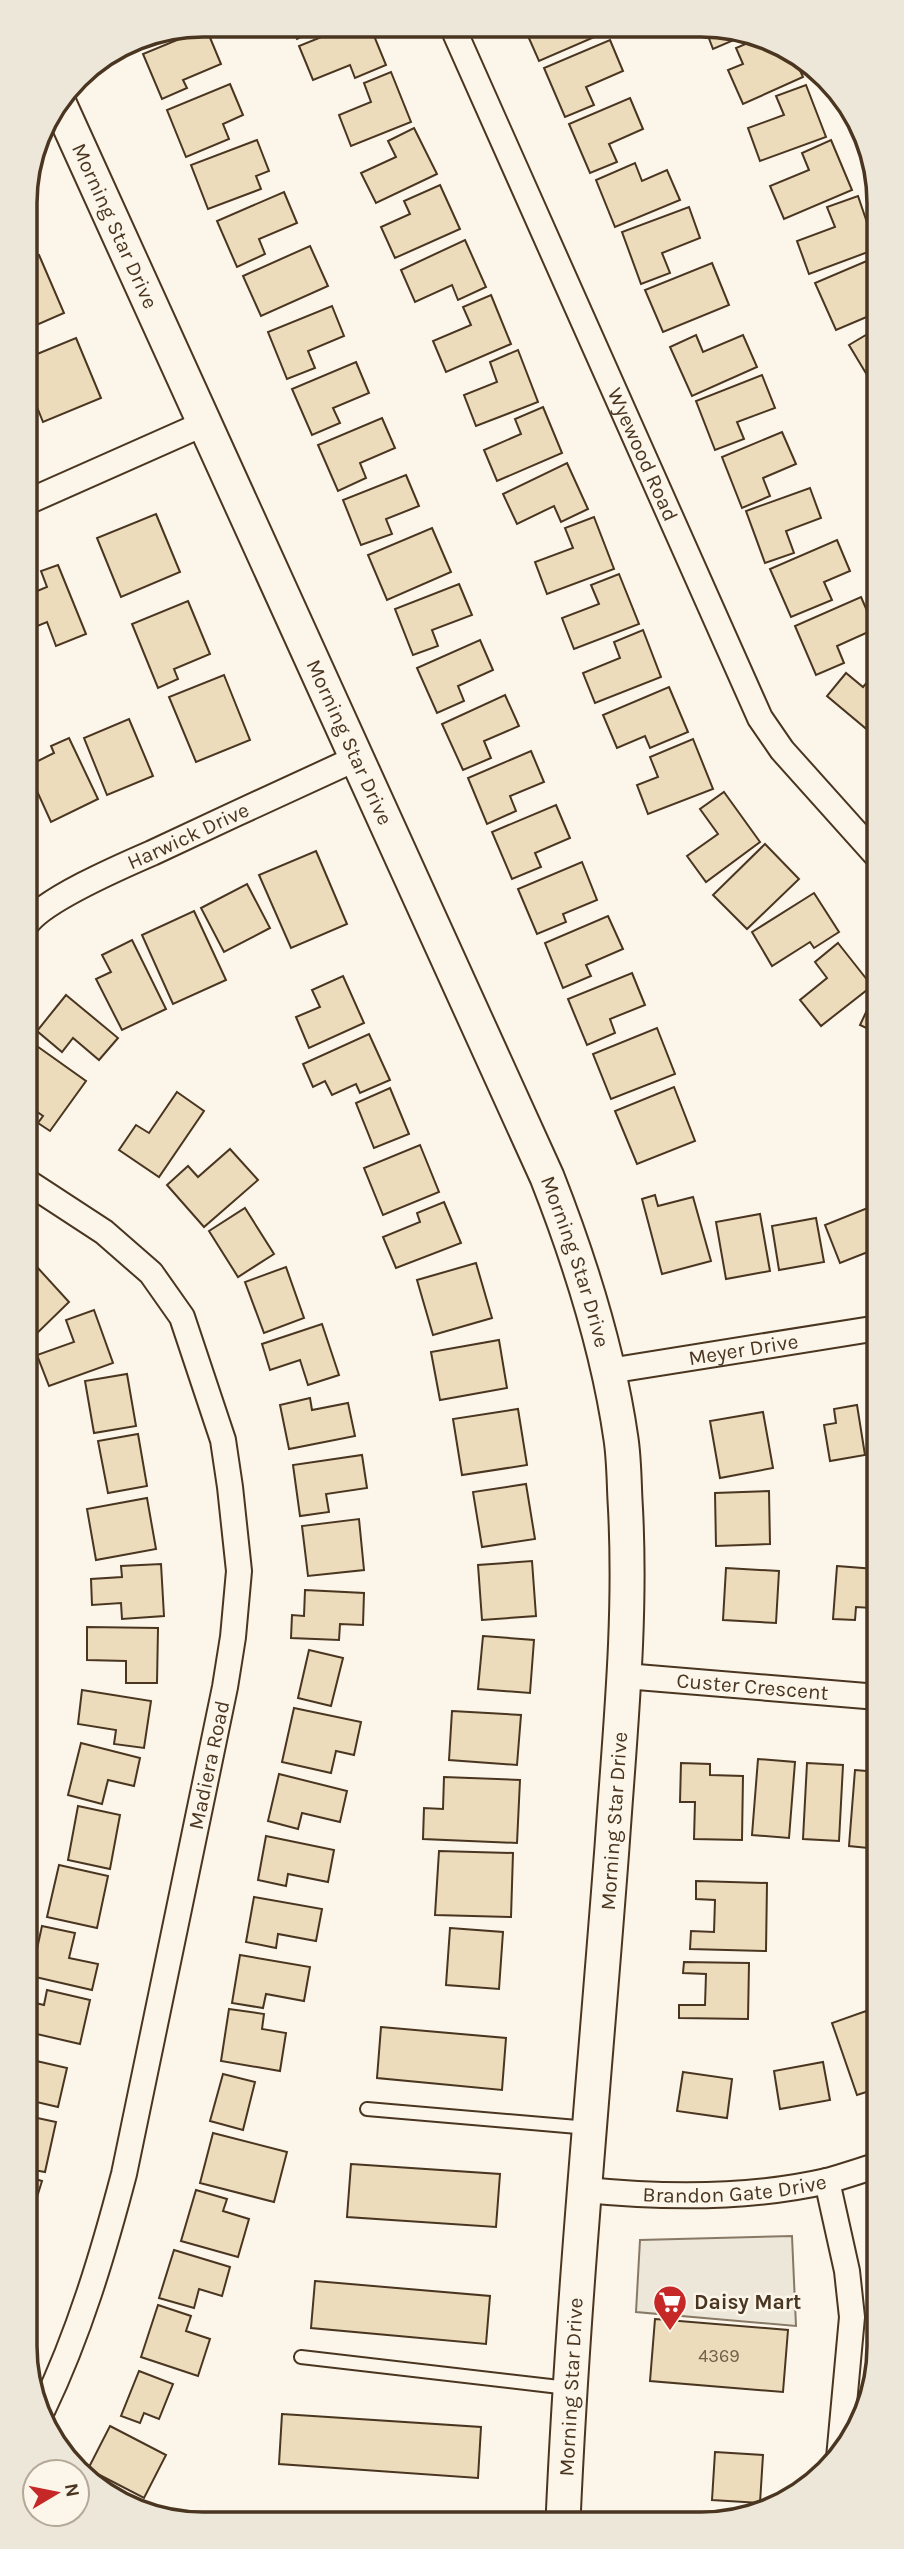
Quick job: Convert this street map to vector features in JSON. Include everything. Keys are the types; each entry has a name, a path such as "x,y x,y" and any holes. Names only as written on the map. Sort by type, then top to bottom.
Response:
{"street":[{"name":"Wyewood Road","path":"457,37 760,718 782,751 867,845"},
{"name":"Morning Star Drive","path":"64,113 547,1177 587,1287 609,1371 621,1441 627,1528 628,1617 569,2388 563,2512"},
{"path":"37,498 203,424"},
{"name":"Harwick Drive","path":"37,915 104,875 357,758"},
{"name":"Madiera Road","path":"37,1188 104,1232 151,1273 182,1317 223,1440 239,1571 225,1687 124,2174 104,2250 79,2323 46,2401"},
{"name":"Meyer Drive","path":"609,1371 867,1330"},
{"name":"Custer Crescent","path":"625,1676 867,1696"},
{"name":"Brandon Gate Drive","path":"586,2190 641,2195 753,2193 827,2181 867,2169"},
{"path":"827,2181 847,2271 852,2317 841,2435"}],"lane":[{"path":"367,2109 590,2128"},
{"path":"301,2357 569,2388"}],"shaded area":[{"path":"792,2236 796,2326 636,2312 640,2240"}],"building":[{"path":"210,37 221,64 183,80 187,88 162,99 143,54 180,39"},
{"path":"321,37 375,37 386,65 355,78 350,65 313,80 299,46"},
{"path":"528,37 594,37 539,61"},
{"path":"708,37 734,40 713,49"},
{"path":"610,40 623,71 586,87 594,105 565,117 544,68"},
{"path":"746,44 775,54 800,70 803,77 743,104 728,70 743,64 736,48"},
{"path":"391,72 411,122 351,146 339,115 371,102 364,83"},
{"path":"230,84 243,115 223,124 229,139 186,157 167,110"},
{"path":"806,85 826,137 760,161 748,128 784,115 776,96"},
{"path":"630,98 643,129 609,144 617,162 590,173 569,124"},
{"path":"414,128 437,174 376,203 361,173 396,157 388,141"},
{"path":"257,140 269,171 256,176 261,189 208,209 191,165"},
{"path":"831,140 852,190 784,219 770,186 809,170 802,153"},
{"path":"635,163 642,181 667,170 680,200 615,227 596,180"},
{"path":"440,185 460,229 395,258 381,227 410,214 404,201"},
{"path":"284,192 297,223 259,239 265,254 237,267 217,221"},
{"path":"858,196 867,222 867,252 809,274 797,241 835,227 827,207"},
{"path":"689,207 700,238 662,253 670,273 641,284 622,232"},
{"path":"465,240 486,287 458,300 452,285 415,302 401,270"},
{"path":"310,246 328,286 261,316 243,276"},
{"path":"39,255 64,313 37,325"},
{"path":"867,261 867,317 836,330 815,283"},
{"path":"712,263 729,305 663,332 645,290"},
{"path":"491,295 511,344 446,372 433,341 471,325 463,307"},
{"path":"332,306 344,336 308,351 315,368 287,379 268,332"},
{"path":"867,334 867,375 849,345"},
{"path":"696,335 703,352 743,335 757,367 692,396 670,347"},
{"path":"76,338 101,398 43,422 37,407 37,354"},
{"path":"518,350 538,402 476,426 464,395 497,382 490,362"},
{"path":"356,362 369,393 333,408 340,423 312,435 292,389"},
{"path":"762,375 775,408 737,422 744,439 715,450 696,401"},
{"path":"543,407 562,453 497,481 484,450 521,434 515,419"},
{"path":"382,418 395,448 360,463 366,478 338,491 318,445"},
{"path":"782,432 796,464 763,478 770,496 742,508 722,457"},
{"path":"567,463 588,509 561,522 554,506 517,524 503,494"},
{"path":"406,475 419,506 386,519 392,534 361,545 343,500"},
{"path":"810,488 821,518 786,531 794,553 765,563 746,511"},
{"path":"156,514 180,572 121,597 97,538"},
{"path":"594,517 614,569 547,594 535,562 573,548 565,528"},
{"path":"432,528 451,572 387,600 368,555"},
{"path":"837,540 850,571 824,582 832,600 791,617 770,569"},
{"path":"58,565 86,634 56,646 47,622 37,626 37,591 47,587 41,571"},
{"path":"619,574 639,624 574,649 562,618 599,604 591,585"},
{"path":"459,584 472,615 432,630 438,646 413,655 395,609"},
{"path":"861,597 867,611 867,633 837,646 844,663 816,675 795,626"},
{"path":"188,601 210,654 174,669 178,679 158,688 132,624"},
{"path":"643,630 661,677 595,703 583,673 620,658 614,642"},
{"path":"480,640 493,670 458,686 464,701 437,713 417,668"},
{"path":"846,673 863,687 867,682 867,729 827,696"},
{"path":"224,675 250,740 196,762 169,697"},
{"path":"669,687 688,732 650,748 645,736 617,748 603,715"},
{"path":"505,695 519,726 484,741 491,758 463,770 442,724"},
{"path":"129,719 153,776 107,795 84,738"},
{"path":"69,738 98,799 51,822 37,791 37,762 54,753 51,746"},
{"path":"693,739 713,789 648,814 637,785 658,777 650,757"},
{"path":"531,751 544,782 510,796 516,811 487,824 468,778"},
{"path":"724,792 760,842 706,882 687,856 718,834 700,809"},
{"path":"556,805 570,838 535,853 541,867 512,879 492,832"},
{"path":"765,844 799,879 747,929 713,895"},
{"path":"316,851 347,924 291,948 259,875"},
{"path":"582,862 597,900 563,914 566,922 537,934 518,889"},
{"path":"247,884 270,928 224,952 201,908"},
{"path":"814,893 839,932 814,948 810,942 772,966 752,932"},
{"path":"194,911 226,980 173,1004 142,935"},
{"path":"608,916 623,949 586,965 591,976 563,988 545,943"},
{"path":"132,940 166,1009 122,1030 96,979 111,972 102,955"},
{"path":"838,943 867,980 867,990 821,1026 800,1000 827,978 815,962"},
{"path":"632,973 645,1005 610,1019 615,1033 587,1045 568,999"},
{"path":"343,976 364,1023 309,1048 296,1017 320,1007 312,990"},
{"path":"66,995 118,1038 99,1060 73,1038 62,1052 37,1031"},
{"path":"867,1010 867,1028 860,1025"},
{"path":"657,1028 675,1074 611,1099 593,1054"},
{"path":"369,1034 390,1080 360,1093 356,1084 332,1095 325,1081 313,1087 303,1064"},
{"path":"37,1046 86,1081 50,1131 38,1123 43,1116 37,1112"},
{"path":"674,1087 695,1141 637,1164 615,1111"},
{"path":"390,1088 409,1134 374,1148 356,1103"},
{"path":"177,1092 204,1111 159,1177 119,1150 136,1125 149,1133"},
{"path":"420,1145 439,1192 383,1215 364,1168"},
{"path":"230,1149 258,1180 204,1227 167,1185 188,1166 198,1177"},
{"path":"655,1195 658,1206 693,1197 711,1261 662,1274 642,1199"},
{"path":"444,1202 461,1243 396,1268 383,1237 420,1222 417,1213"},
{"path":"245,1208 274,1254 238,1277 209,1231"},
{"path":"867,1208 867,1252 840,1263 825,1225"},
{"path":"760,1214 770,1271 726,1279 716,1222"},
{"path":"816,1218 824,1262 779,1270 772,1226"},
{"path":"476,1263 492,1318 433,1335 417,1280"},
{"path":"37,1267 69,1302 37,1333"},
{"path":"286,1267 304,1318 264,1333 245,1282"},
{"path":"94,1310 113,1363 49,1386 37,1355 74,1342 66,1320"},
{"path":"322,1324 339,1375 308,1385 300,1360 270,1370 262,1344"},
{"path":"499,1340 507,1388 440,1400 431,1352"},
{"path":"127,1374 136,1426 94,1433 85,1381"},
{"path":"310,1398 312,1410 348,1403 355,1436 289,1449 280,1405"},
{"path":"857,1405 865,1455 830,1461 824,1425 836,1423 834,1409"},
{"path":"518,1409 527,1465 462,1475 453,1419"},
{"path":"763,1412 773,1468 720,1478 710,1421"},
{"path":"138,1434 147,1486 108,1493 98,1441"},
{"path":"362,1455 367,1488 326,1494 329,1512 300,1516 293,1465"},
{"path":"526,1484 535,1539 482,1547 473,1492"},
{"path":"769,1491 770,1544 716,1546 715,1493"},
{"path":"147,1498 156,1549 96,1560 87,1509"},
{"path":"359,1519 364,1570 308,1576 302,1526"},
{"path":"532,1561 536,1616 482,1620 478,1565"},
{"path":"161,1564 164,1616 122,1619 121,1603 92,1605 91,1579 122,1577 121,1566"},
{"path":"837,1566 867,1568 867,1608 856,1607 855,1620 833,1619"},
{"path":"726,1568 779,1571 776,1623 723,1620"},
{"path":"305,1590 364,1593 363,1625 340,1624 339,1640 291,1638 292,1615 304,1616"},
{"path":"87,1627 158,1628 157,1683 126,1683 126,1661 87,1660"},
{"path":"483,1636 534,1640 530,1693 478,1689"},
{"path":"309,1650 343,1658 331,1706 298,1698"},
{"path":"82,1690 151,1701 144,1748 114,1744 116,1730 78,1724"},
{"path":"294,1708 361,1722 354,1755 336,1751 331,1773 282,1762"},
{"path":"452,1711 521,1715 517,1765 449,1760"},
{"path":"81,1743 140,1758 134,1786 108,1780 102,1804 68,1795"},
{"path":"758,1759 795,1762 789,1838 752,1835"},
{"path":"681,1763 710,1764 710,1775 743,1776 742,1840 694,1839 695,1802 680,1802"},
{"path":"807,1763 843,1765 839,1841 803,1839"},
{"path":"855,1770 867,1771 867,1848 849,1846"},
{"path":"279,1774 347,1791 340,1822 302,1813 298,1829 268,1821"},
{"path":"444,1777 520,1780 517,1843 423,1839 424,1808 443,1809"},
{"path":"78,1806 120,1815 110,1869 68,1860"},
{"path":"266,1836 334,1850 328,1882 288,1874 286,1886 258,1880"},
{"path":"439,1851 513,1853 511,1917 435,1915"},
{"path":"59,1865 108,1876 97,1928 47,1917"},
{"path":"696,1881 767,1883 766,1951 690,1949 691,1931 714,1932 715,1900 696,1899"},
{"path":"254,1897 322,1909 316,1941 278,1934 276,1948 246,1942"},
{"path":"42,1926 75,1933 69,1958 98,1964 92,1990 37,1977 37,1949"},
{"path":"450,1928 503,1932 499,1989 446,1985"},
{"path":"240,1955 310,1967 304,2001 266,1994 263,2008 232,2003"},
{"path":"684,1962 749,1963 748,2019 679,2018 679,2005 705,2005 706,1974 683,1973"},
{"path":"47,1990 90,2000 80,2044 37,2034 37,2003 44,2005"},
{"path":"229,2009 264,2014 262,2029 286,2033 280,2071 221,2061"},
{"path":"866,2011 867,2092 857,2095 832,2023"},
{"path":"381,2027 506,2038 502,2090 377,2078"},
{"path":"37,2061 67,2068 58,2107 37,2102"},
{"path":"823,2062 830,2100 780,2109 774,2071"},
{"path":"683,2072 732,2079 727,2118 677,2111"},
{"path":"223,2074 255,2082 243,2130 210,2121"},
{"path":"37,2118 56,2122 45,2172 37,2171"},
{"path":"213,2133 287,2152 274,2202 200,2183"},
{"path":"351,2164 500,2174 496,2227 347,2217"},
{"path":"37,2180 42,2181 37,2197"},
{"path":"196,2190 227,2199 223,2211 249,2219 238,2257 181,2241"},
{"path":"174,2250 230,2267 222,2296 199,2289 194,2308 159,2298"},
{"path":"315,2281 490,2296 486,2344 311,2328"},
{"path":"158,2305 191,2316 186,2331 210,2339 198,2376 141,2357"},
{"path":"655,2319 788,2330 783,2392 650,2381"},
{"path":"139,2371 173,2384 159,2419 144,2413 140,2423 121,2416"},
{"path":"282,2414 481,2427 478,2478 279,2464"},
{"path":"110,2426 166,2455 144,2498 91,2469 91,2463"},
{"path":"715,2452 763,2455 760,2502 712,2500"}],"place":[{"name":"Daisy Mart","path":"670,2332"}]}
